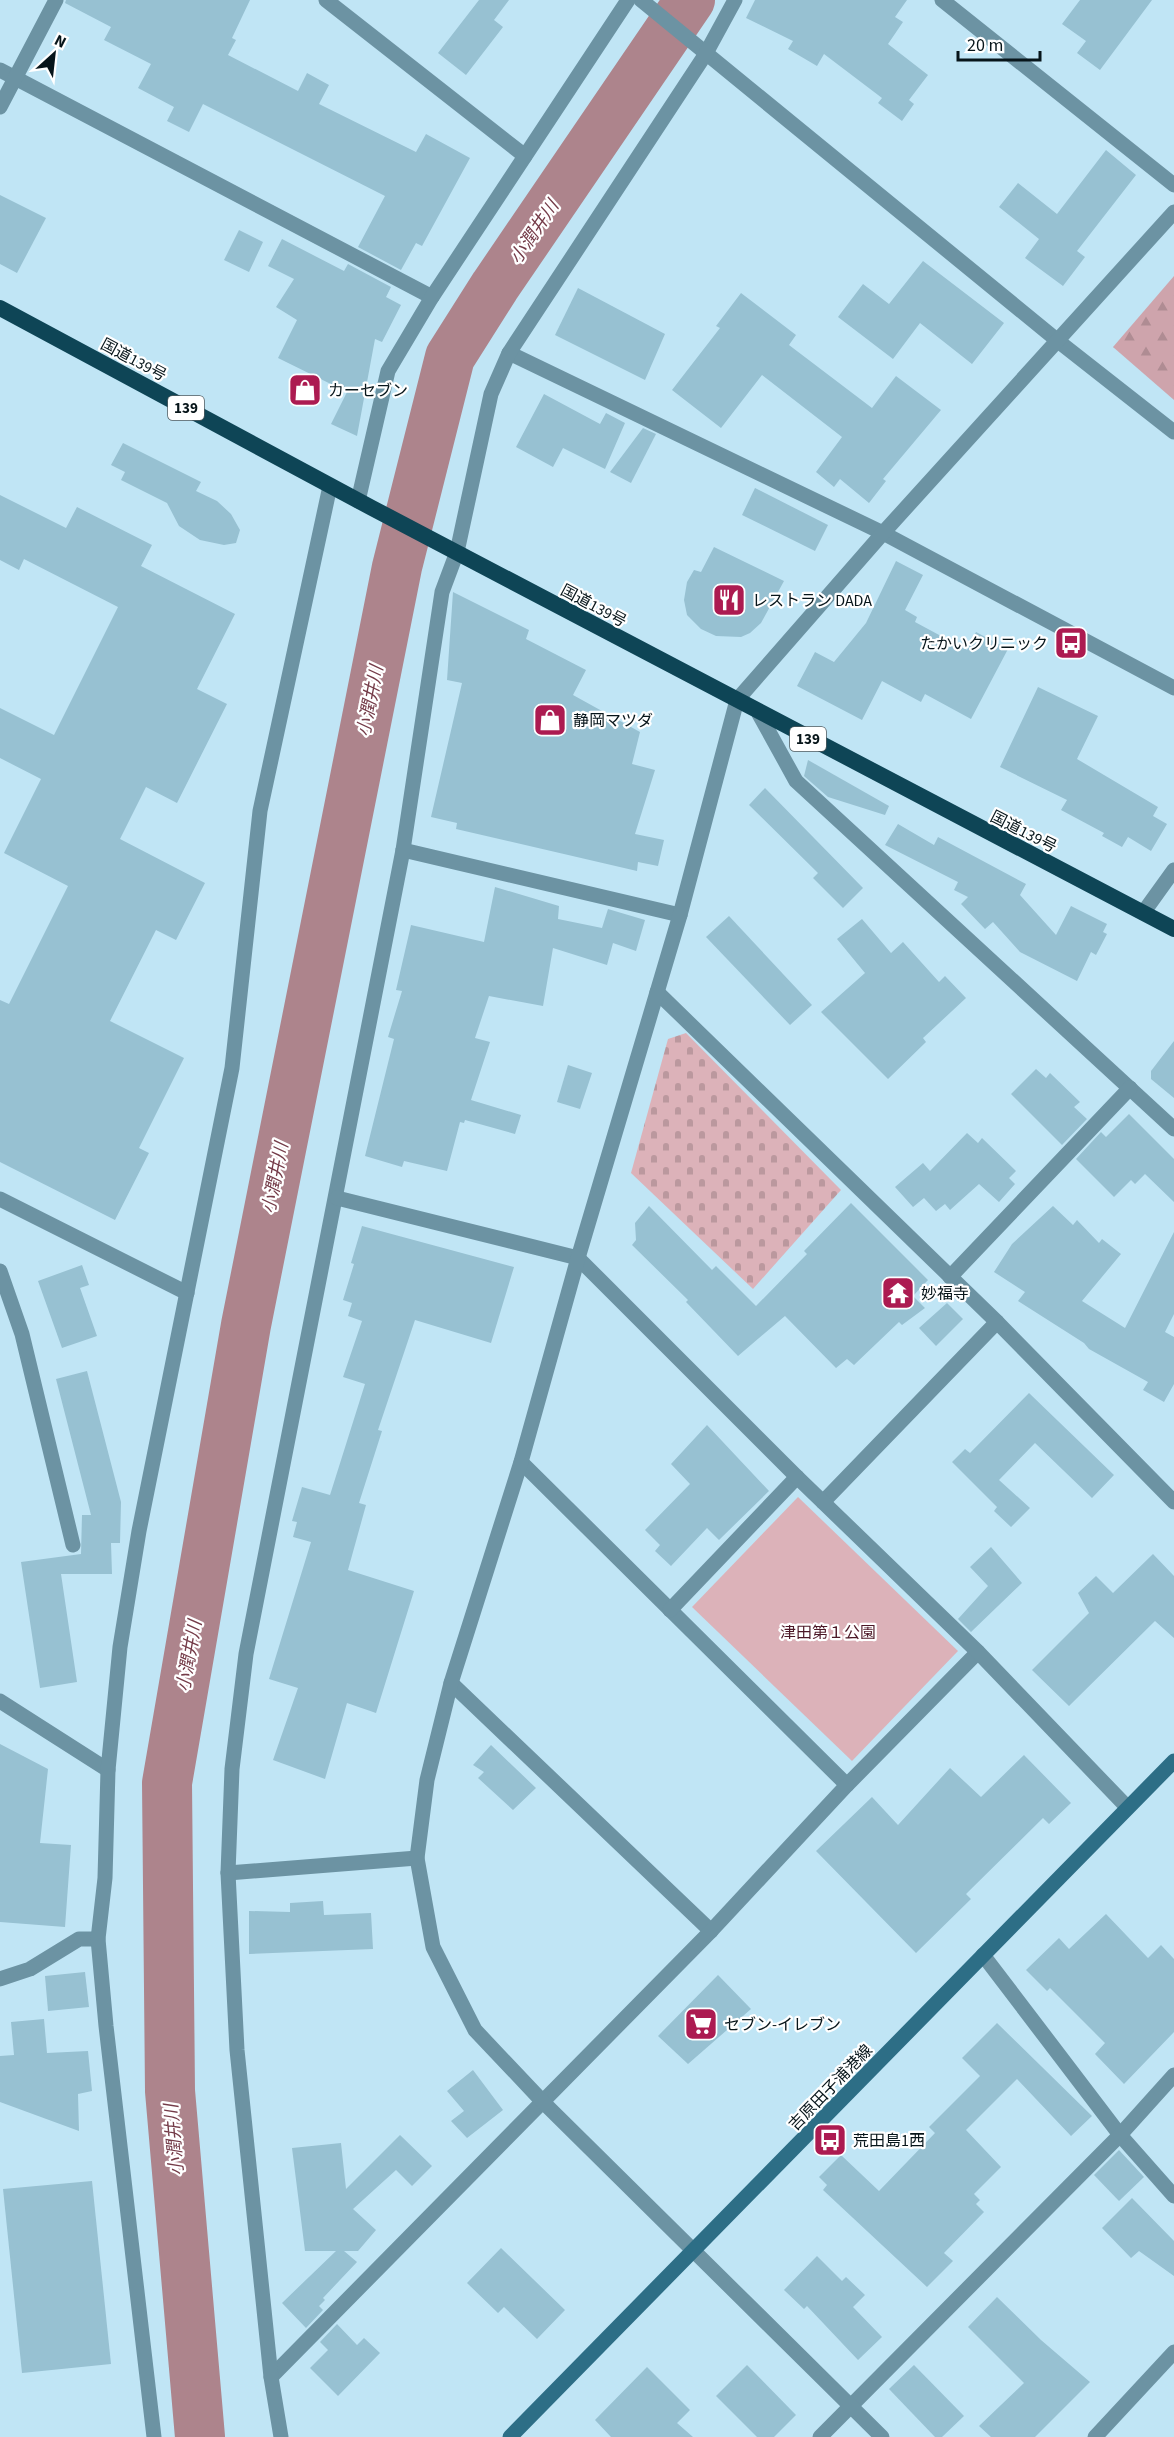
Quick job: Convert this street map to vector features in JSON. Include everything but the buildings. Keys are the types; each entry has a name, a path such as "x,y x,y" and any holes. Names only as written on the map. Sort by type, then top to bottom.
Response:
{"highway":[{"name":"国道139号","path":"0,308 365,505 737,700 759,714 1174,929"}],"main road":[{"name":"吉原田子浦港線","path":"510,2437 694,2253 1174,1761"}],"street":[{"path":"0,106 56,0"},
{"path":"326,0 525,156"},
{"path":"365,505 388,371 432,297 628,0"},
{"path":"641,0 705,55 1174,432"},
{"path":"281,2437 271,2377 237,2050 228,1873 232,1769 246,1654 337,1198 403,850 442,592 491,394 509,353 705,55 735,0"},
{"path":"942,0 1174,185"},
{"path":"0,70 432,297"},
{"path":"882,2437 543,2102 475,2030 433,1947 417,1858 427,1780 451,1683 521,1462 578,1258 680,915 737,700 883,533 1174,212"},
{"path":"509,353 883,533 1174,688"},
{"path":"154,2437 98,1939 105,1878 108,1770 120,1647 137,1543 232,1068 260,811 330,486"},
{"path":"759,714 796,781 1174,1129"},
{"path":"403,850 680,915"},
{"path":"1143,913 1174,870"},
{"path":"657,992 997,1322 1174,1502"},
{"path":"950,1277 1130,1088"},
{"path":"337,1198 578,1258 797,1477 978,1652 1127,1807"},
{"path":"0,1199 187,1293"},
{"path":"0,1271 22,1334 73,1545"},
{"path":"823,1502 997,1322"},
{"path":"521,1462 847,1785"},
{"path":"670,1610 797,1477"},
{"path":"271,2377 711,1931 847,1785 978,1652"},
{"path":"451,1683 711,1931"},
{"path":"0,1701 108,1770"},
{"path":"228,1873 417,1858"},
{"path":"0,1979 30,1969 79,1939 98,1939"},
{"path":"983,1955 1120,2135 1174,2196"},
{"path":"820,2437 1120,2135 1174,2075"},
{"path":"1095,2437 1174,2352"}],"green space":[{"path":"1174,276 1174,400 1113,347"},
{"path":"686,1033 841,1190 753,1289 631,1173 668,1039"},
{"name":"津田第１公園","path":"798,1497 958,1651 852,1761 692,1607"}],"waterway":[{"name":"小潤井川","path":"200,2437 170,2091 167,1783 246,1325 397,567 450,357 495,286 690,0"}],"place":[{"name":"カーセブン","path":"305,390"},
{"name":"レストラン DADA","path":"729,600"},
{"name":"たかいクリニック","path":"1071,643"},
{"name":"静岡マツダ","path":"550,720"},
{"name":"妙福寺","path":"898,1293"},
{"name":"セブン-イレブン","path":"701,2024"},
{"name":"荒田島1西","path":"830,2140"}]}
